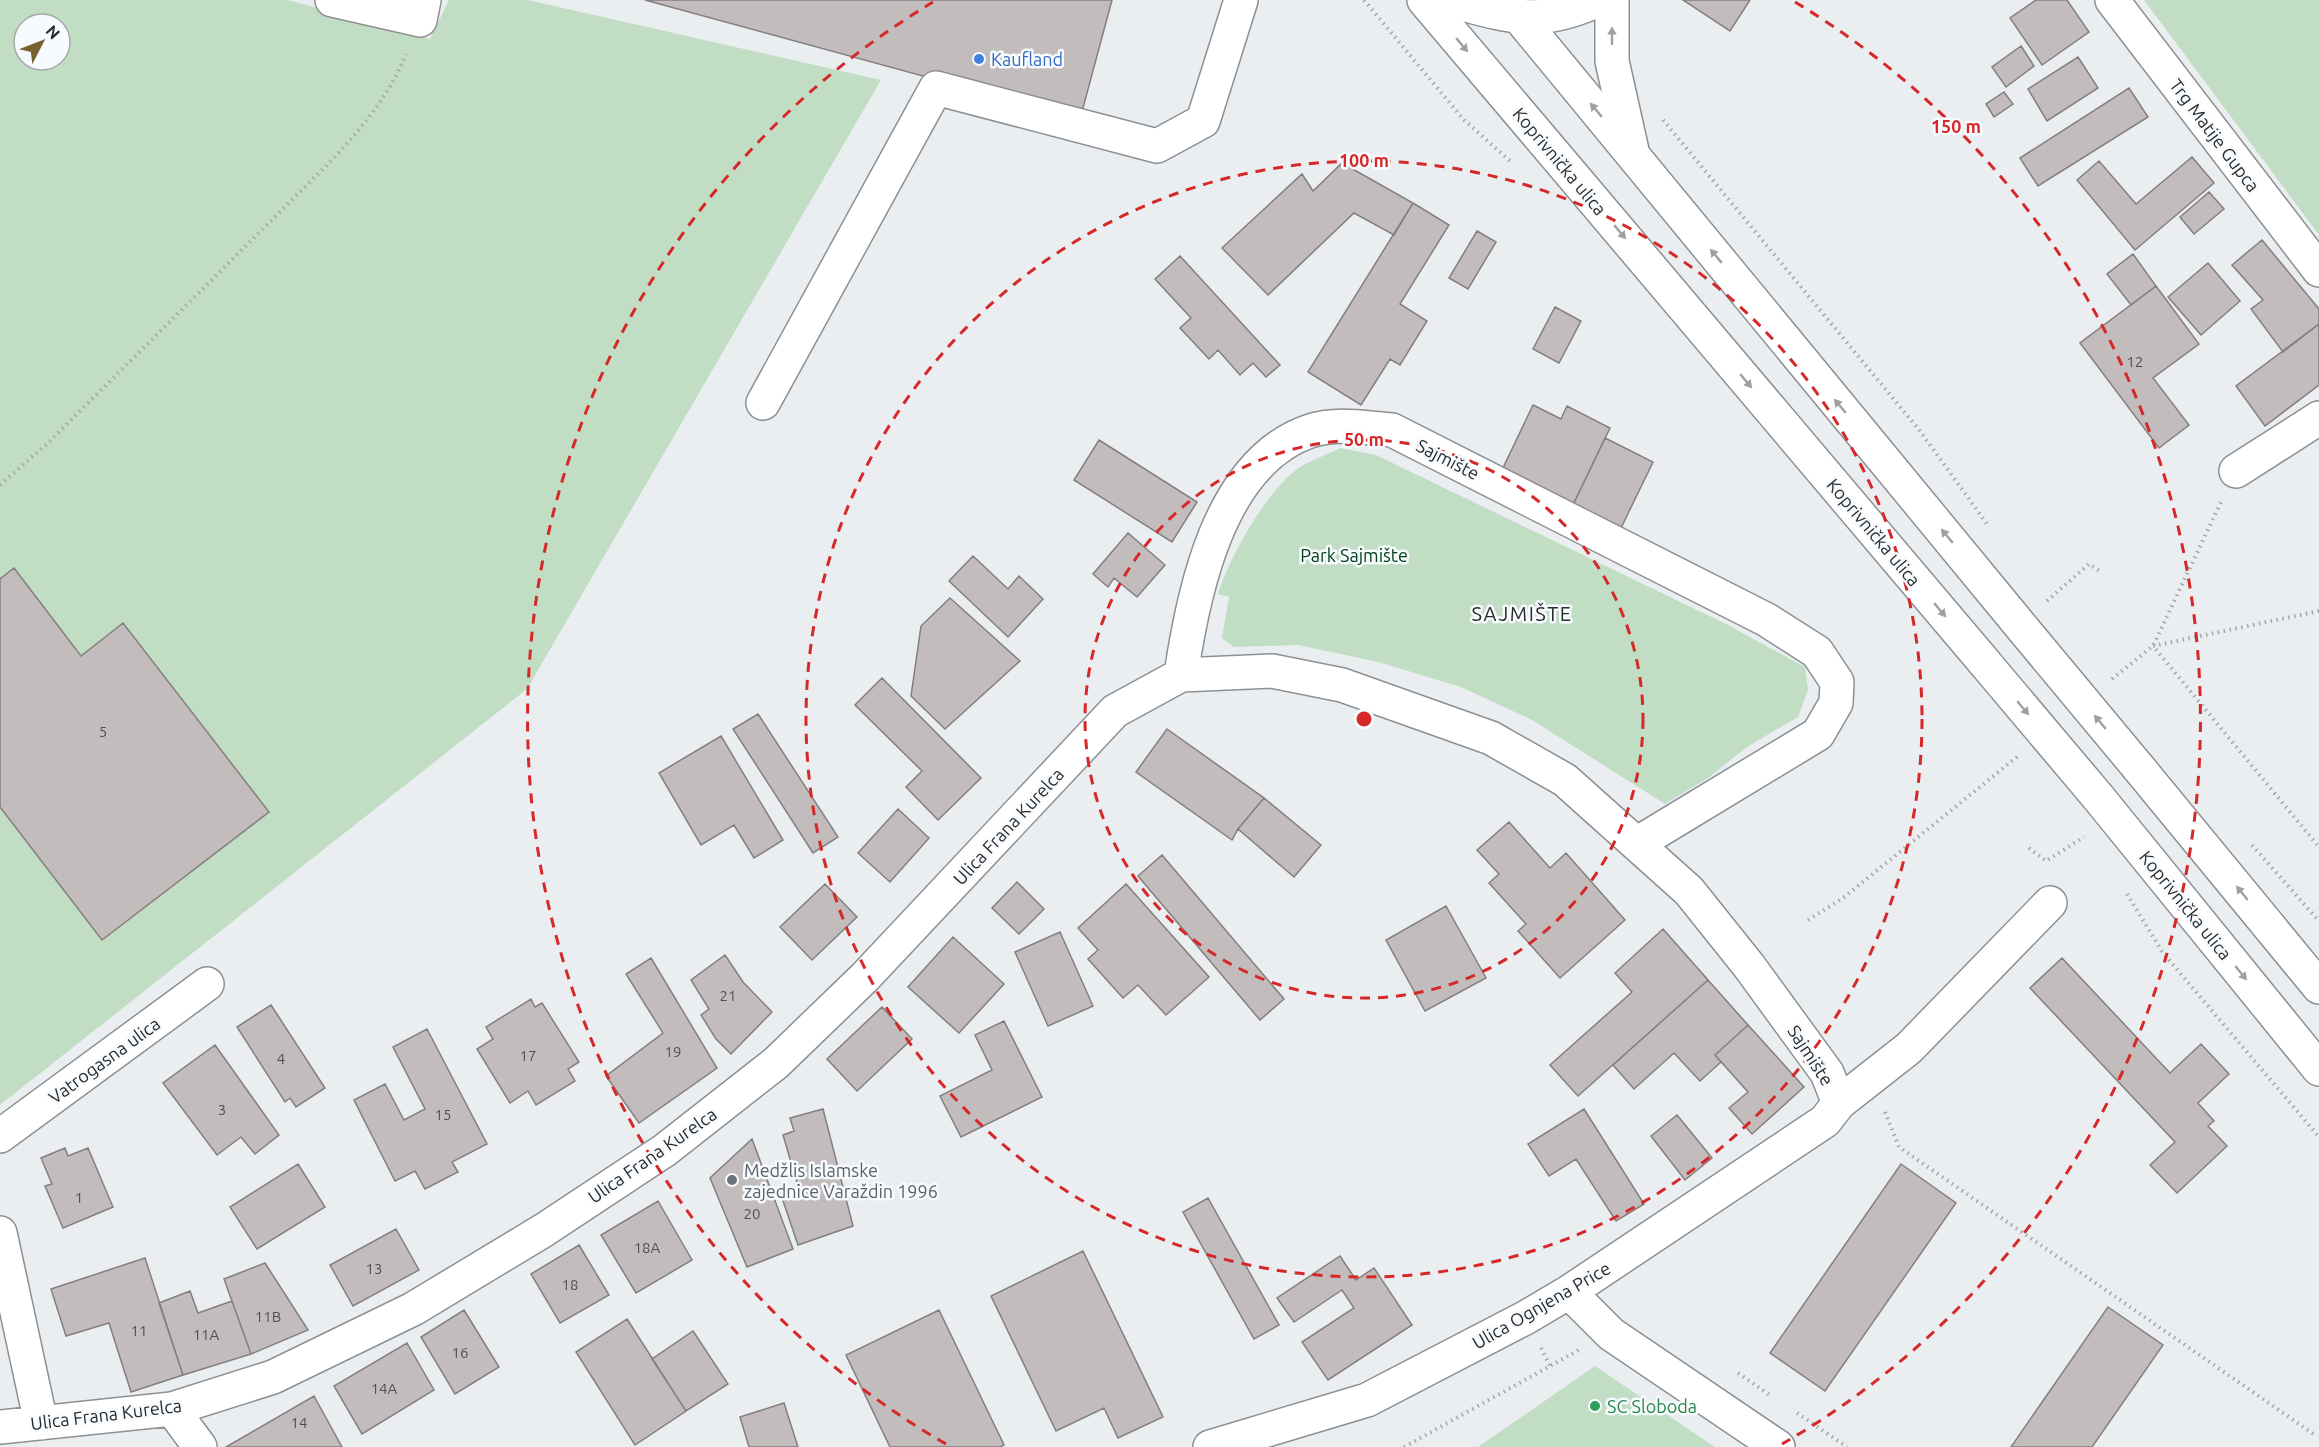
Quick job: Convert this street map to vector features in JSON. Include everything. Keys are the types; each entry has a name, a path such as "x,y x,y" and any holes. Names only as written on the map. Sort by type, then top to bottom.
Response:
{"street":[{"path":"332,0 422,10"},
{"path":"763,403 936,88 1157,147 1203,121 1241,0"},
{"name":"Koprivnička ulica","path":"1424,0 2098,797 2319,1069"},
{"path":"1448,0 1512,9 1571,13 1598,0"},
{"path":"1612,0 1612,61 1633,155"},
{"name":"Trg Matije Gupca","path":"2112,0 2319,270"},
{"path":"1512,9 2319,987"},
{"path":"2236,471 2319,418"},
{"name":"Sajmište","path":"1638,843 1818,734 1836,703 1837,682 1817,652 1767,620 1392,430 1345,426 1310,431 1273,451 1240,488 1216,533 1198,584 1181,675 1272,670 1342,685 1491,738 1565,780 1689,891 1749,966 1827,1073 1839,1103 1909,1048 2050,903"},
{"name":"Ulica Frana Kurelca","path":"0,1427 172,1409 273,1377 413,1308 544,1230 665,1150 776,1063 865,977 1115,711 1181,675"},
{"name":"Vatrogasna ulica","path":"0,1136 207,984"},
{"name":"Ulica Ognjena Price","path":"1210,1447 1367,1400 1569,1292 1825,1121 1839,1103"},
{"path":"0,1233 41,1423"},
{"path":"1569,1292 1611,1334 1778,1447"},
{"path":"172,1409 200,1447"}],"path":[{"path":"0,485 48,443 342,149 368,120 399,72 422,10"},
{"path":"1655,111 1920,431 1989,527"},
{"path":"2044,603 2089,564 2101,572"},
{"path":"2319,611 2153,645 2319,847"},
{"path":"2029,848 2046,861 2090,833"},
{"path":"2126,893 2163,952 2319,1137"},
{"path":"1871,1078 1899,1146 2315,1436"}],"green space":[{"path":"0,0 288,0 430,39 449,0 528,0 881,80 527,689 0,1105"},
{"path":"2144,0 2319,0 2319,235"},
{"name":"Park Sajmište","path":"1340,448 1376,455 1726,624 1805,667 1808,690 1798,717 1747,747 1708,778 1665,804 1532,720 1461,687 1378,662 1298,645 1234,647 1222,638 1229,597 1218,594 1231,561 1264,505 1289,475 1307,463"},
{"name":"SC Sloboda","path":"1595,1366 1715,1447 1478,1447"}],"building":[{"name":"Kaufland","path":"645,0 1112,0 1080,119"},
{"path":"1683,0 1750,0 1730,31"},
{"path":"2036,0 2067,0 2089,32 2042,65 2010,18"},
{"path":"2021,46 2034,66 2006,87 1992,67"},
{"path":"2078,57 2098,88 2047,121 2028,89"},
{"path":"2129,88 2148,117 2038,186 2020,158"},
{"path":"2004,92 2013,104 1994,117 1986,104"},
{"path":"2192,157 2214,183 2135,250 2077,180 2099,161 2136,204"},
{"path":"1342,163 1413,203 1394,235 1354,213 1268,295 1222,248 1302,174 1313,191"},
{"path":"2209,192 2224,209 2194,234 2180,217"},
{"path":"1413,203 1449,225 1400,304 1427,321 1400,365 1390,359 1361,405 1308,372"},
{"path":"1477,231 1496,242 1468,289 1449,278"},
{"path":"2262,240 2319,309 2319,324 2283,352 2251,309 2263,300 2232,265"},
{"path":"2133,254 2156,286 2131,305 2107,274"},
{"path":"1180,256 1280,365 1266,377 1253,363 1240,375 1218,350 1209,359 1180,328 1191,318 1155,279"},
{"path":"2208,263 2240,301 2201,335 2168,297"},
{"path":"2156,286 2199,344 2153,378 2189,425 2159,448 2080,343"},
{"path":"1555,307 1581,321 1559,363 1533,349"},
{"path":"2319,324 2319,385 2265,426 2236,386"},
{"path":"1533,405 1561,419 1567,406 1610,428 1573,505 1502,470"},
{"path":"1605,438 1653,462 1621,528 1573,505"},
{"path":"1099,440 1197,502 1172,542 1074,480"},
{"path":"1128,533 1165,565 1137,597 1114,578 1108,587 1093,574"},
{"path":"973,556 1008,589 1019,576 1043,599 1008,637 949,581"},
{"path":"14,568 81,656 123,623 269,812 102,940 0,807 0,579"},
{"path":"950,598 1020,661 945,729 911,696 921,626"},
{"path":"882,678 981,778 938,820 906,787 922,771 855,705"},
{"path":"758,714 838,837 813,853 733,729"},
{"path":"1167,729 1264,798 1238,829 1232,840 1136,772"},
{"path":"721,736 783,840 754,858 734,825 701,845 659,773"},
{"path":"1264,798 1321,845 1294,877 1238,829"},
{"path":"898,809 929,838 890,882 858,853"},
{"path":"1509,822 1550,868 1566,853 1625,920 1560,978 1518,931 1526,924 1489,883 1499,874 1477,850"},
{"path":"1162,855 1284,999 1260,1020 1138,876"},
{"path":"1017,882 1044,909 1019,934 992,908"},
{"path":"825,884 857,917 812,960 780,927"},
{"path":"1126,884 1209,977 1166,1015 1138,985 1123,998 1088,959 1098,950 1078,928"},
{"path":"1446,906 1486,978 1425,1011 1386,940"},
{"path":"1663,929 1708,980 1578,1096 1550,1065 1632,992 1615,973"},
{"path":"1060,932 1093,1006 1048,1026 1015,952"},
{"path":"953,937 1004,984 959,1033 908,987"},
{"path":"725,955 743,982 772,1012 731,1054 716,1039 701,1015 709,1009 691,980"},
{"path":"651,958 717,1068 639,1123 606,1076 663,1033 626,974"},
{"path":"2062,958 2170,1073 2201,1044 2229,1074 2198,1103 2214,1121 2208,1126 2227,1146 2177,1193 2150,1165 2175,1142 2030,988"},
{"path":"1708,980 1748,1025 1715,1055 1721,1062 1700,1081 1674,1053 1634,1089 1613,1065"},
{"path":"531,999 535,1007 542,1003 579,1062 568,1069 575,1081 536,1105 528,1091 510,1103 477,1049 493,1039 486,1027"},
{"path":"271,1005 325,1088 296,1107 290,1098 285,1102 237,1027"},
{"path":"882,1007 912,1039 857,1091 827,1059"},
{"path":"1004,1021 1042,1097 961,1137 940,1096 992,1070 975,1035"},
{"path":"1748,1025 1804,1087 1752,1134 1729,1108 1748,1092 1715,1055"},
{"path":"427,1029 487,1144 452,1162 458,1172 425,1189 415,1171 395,1181 354,1100 385,1084 404,1120 425,1109 393,1047"},
{"path":"215,1045 279,1135 255,1154 241,1137 217,1155 163,1083"},
{"path":"823,1109 853,1226 798,1245 780,1192 798,1186 783,1135 794,1131 790,1118"},
{"path":"1584,1109 1644,1204 1616,1221 1576,1159 1549,1176 1528,1144"},
{"path":"1677,1115 1712,1158 1685,1180 1651,1136"},
{"path":"752,1139 793,1249 747,1267 710,1178"},
{"path":"65,1148 68,1156 88,1148 113,1207 63,1228 45,1186 52,1184 41,1158"},
{"path":"298,1164 325,1207 257,1249 230,1207"},
{"path":"1901,1164 1956,1203 1825,1391 1770,1353"},
{"path":"1208,1198 1279,1325 1254,1339 1183,1212"},
{"path":"658,1201 692,1260 636,1293 601,1235"},
{"path":"396,1229 419,1270 353,1306 330,1265"},
{"path":"579,1245 609,1295 560,1323 531,1274"},
{"path":"1083,1251 1163,1417 1118,1438 1104,1408 1056,1431 991,1296"},
{"path":"1340,1256 1356,1280 1374,1268 1412,1325 1328,1380 1302,1342 1354,1308 1342,1290 1294,1322 1277,1298"},
{"path":"145,1258 183,1375 131,1392 109,1323 66,1336 51,1289"},
{"path":"265,1263 308,1330 251,1354 224,1279"},
{"path":"190,1291 198,1313 232,1301 251,1354 183,1375 159,1303"},
{"path":"2108,1307 2163,1345 2092,1447 2011,1447"},
{"path":"464,1310 499,1367 455,1394 421,1337"},
{"path":"939,1310 1004,1445 1000,1447 890,1447 846,1355"},
{"path":"627,1319 686,1411 635,1445 576,1352"},
{"path":"693,1331 728,1384 686,1411 652,1359"},
{"path":"407,1343 434,1390 362,1434 334,1386"},
{"path":"314,1396 342,1447 226,1447"},
{"path":"784,1403 798,1447 749,1447 740,1417"}],"place":[{"name":"Kaufland","path":"979,59"},
{"name":"Medžlis Islamske zajednice Varaždin 1996","path":"732,1180"},
{"name":"SC Sloboda","path":"1595,1406"}],"district":[{"name":"SAJMIŠTE","path":"1522,613"}]}
